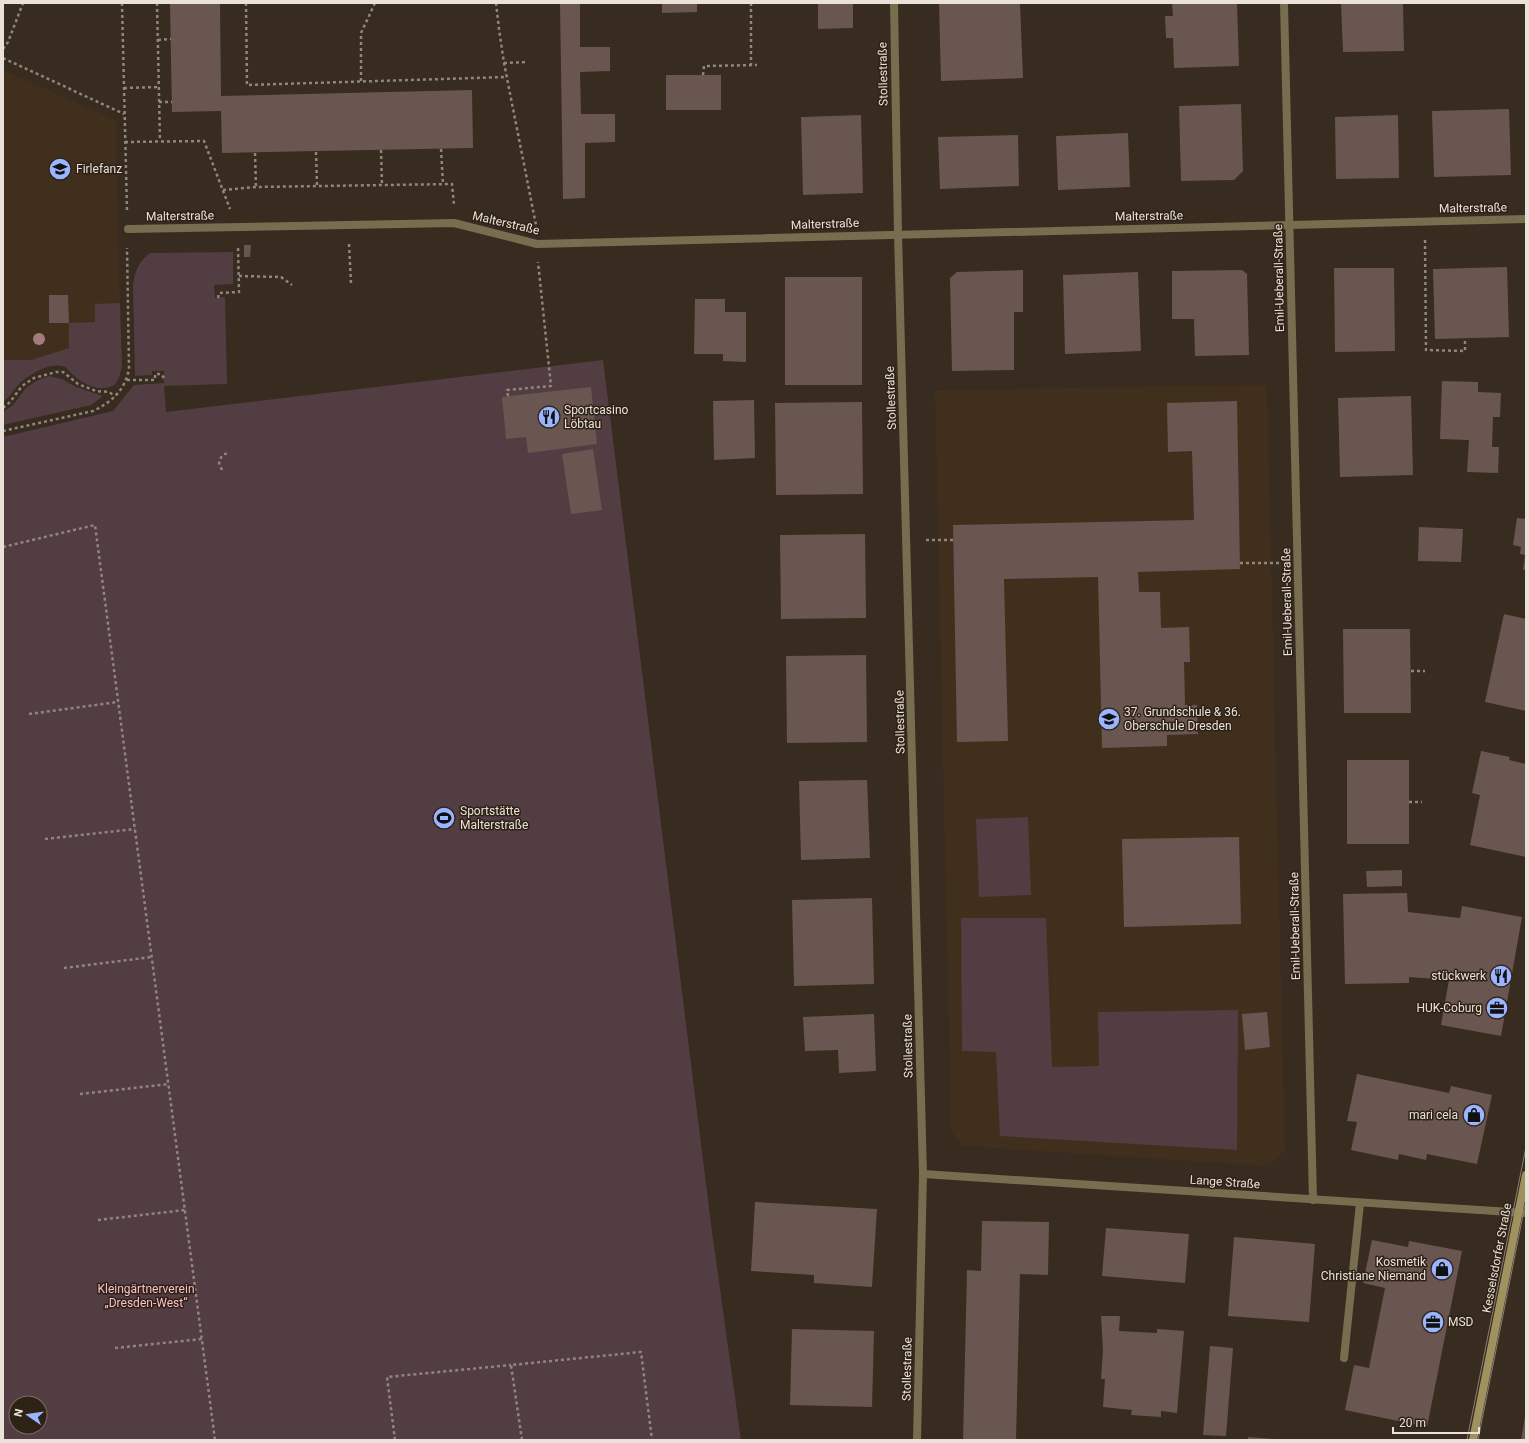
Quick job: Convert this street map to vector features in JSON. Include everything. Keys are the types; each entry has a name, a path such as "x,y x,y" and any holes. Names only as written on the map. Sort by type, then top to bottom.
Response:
{"street":[{"name":"Stollestraße","path":"894,3 898,234 908,541 923,1174 918,1440"},
{"name":"Emil-Ueberall-Straße","path":"1284,3 1313,1200"},
{"name":"Malterstraße","path":"128,229 454,223 536,244 1526,219"},
{"name":"Lange Straße","path":"923,1174 1522,1213"},
{"name":"Kesselsdorfer Straße","path":"1473,1440 1522,1213 1526,1175"},
{"path":"1344,1358 1360,1202"}],"path":[{"path":"3,48 8,42 24,3"},
{"path":"3,431 92,410 106,404 115,396 127,380 129,368 128,229 122,3"},
{"path":"158,3 160,141"},
{"path":"246,3 247,86 507,77"},
{"path":"361,81 361,33 375,3"},
{"path":"496,3 498,29 504,63 536,221 536,244 551,386 507,390 508,396"},
{"path":"751,3 751,65"},
{"path":"158,40 171,39"},
{"path":"3,58 125,114"},
{"path":"504,63 528,62"},
{"path":"704,75 704,66 757,64"},
{"path":"124,88 159,87"},
{"path":"159,102 172,102"},
{"path":"125,142 204,141 238,228 239,292 219,293 218,298"},
{"path":"442,149 443,184"},
{"path":"381,150 382,185"},
{"path":"316,152 317,186"},
{"path":"255,153 256,187"},
{"path":"223,190 256,187 452,184 454,223"},
{"path":"1425,222 1426,350 1465,351 1465,338"},
{"path":"350,252 351,283"},
{"path":"239,276 281,277 292,285"},
{"path":"3,408 10,402 22,386 34,378 56,372 63,372 78,384 96,391 109,392 115,396"},
{"path":"127,380 155,380 155,374 161,374 164,378"},
{"path":"222,470 219,464 220,457 224,454 230,453"},
{"path":"3,547 96,525 215,1440"},
{"path":"908,541 953,540"},
{"path":"1240,563 1298,562"},
{"path":"1410,671 1425,671"},
{"path":"29,714 118,702"},
{"path":"1409,802 1422,802"},
{"path":"45,839 135,829"},
{"path":"64,968 152,957"},
{"path":"80,1094 169,1084"},
{"path":"98,1220 185,1210"},
{"path":"115,1348 202,1339"},
{"path":"395,1440 387,1377 641,1352 652,1440"},
{"path":"511,1365 522,1440"}],"shaded area":[{"name":"Firlefanz","path":"3,70 116,120 120,315 83,343 31,360 3,360"},
{"name":"37. Grundschule & 36. Oberschule Dresden","path":"1267,385 1285,1151 1269,1166 963,1146 951,1131 935,390"}],"green space":[{"name":"Kleingärtnerverein „Dresden-West“","path":"233,252 233,284 214,285 215,298 225,297 227,384 164,386 166,412 603,360 711,1224 741,1440 3,1440 3,437 113,411 134,385 164,383 164,371 152,371 152,375 135,376 133,287 136,272 142,260 150,253"},
{"path":"120,303 122,367 118,379 114,385 108,388 101,388 87,385 75,377 66,367 54,366 42,369 30,375 20,383 3,402 3,360 31,360 69,348 69,323 95,322 95,304"},
{"path":"49,376 62,379 76,387 103,396 91,405 3,425 3,412 13,405 26,388 36,381"},
{"path":"1028,817 1031,895 979,897 976,819"},
{"path":"961,918 1046,918 1052,1067 1099,1066 1098,1012 1238,1010 1237,1150 1000,1136 996,1052 962,1051"}],"building":[{"path":"170,3 220,3 221,96 472,90 473,148 222,153 221,111 172,112"},
{"path":"560,3 580,3 580,47 610,47 610,71 580,72 581,114 615,114 615,142 585,143 585,198 563,199"},
{"path":"662,3 697,3 697,12 662,13"},
{"path":"818,3 853,3 853,28 818,29"},
{"path":"939,3 1020,3 1023,78 941,81"},
{"path":"1172,3 1237,3 1239,66 1174,68 1173,38 1166,38 1165,16 1173,16"},
{"path":"1341,3 1403,3 1404,51 1343,52"},
{"path":"666,75 721,75 721,110 666,110"},
{"path":"1241,104 1243,171 1234,180 1181,181 1179,106"},
{"path":"1509,109 1511,175 1434,177 1432,111"},
{"path":"861,115 863,193 803,195 801,117"},
{"path":"1398,115 1399,178 1336,179 1335,117"},
{"path":"1128,133 1130,187 1058,190 1056,136"},
{"path":"1018,135 1019,186 940,189 938,137"},
{"path":"244,245 251,245 250,257 244,257"},
{"path":"1507,267 1509,337 1435,339 1433,269"},
{"path":"1334,268 1394,268 1395,351 1335,352"},
{"path":"1023,270 1023,312 1014,312 1014,370 952,371 950,278 957,272"},
{"path":"1242,270 1247,274 1249,355 1195,356 1194,319 1172,319 1172,271"},
{"path":"1138,272 1141,351 1065,354 1063,275"},
{"path":"785,277 862,277 862,385 785,385"},
{"path":"49,295 68,295 69,323 49,323"},
{"path":"695,299 725,299 725,312 746,312 746,362 723,361 723,354 694,354"},
{"path":"1442,381 1478,382 1478,392 1501,393 1500,417 1493,417 1492,447 1499,447 1498,473 1467,472 1469,440 1440,439"},
{"name":"Sportcasino Löbtau","path":"591,387 597,444 528,453 526,437 506,439 502,397"},
{"path":"1411,396 1413,475 1340,477 1338,398"},
{"path":"754,400 755,458 714,460 713,401"},
{"path":"1237,401 1240,569 1138,572 1139,592 1160,592 1161,628 1189,627 1190,662 1184,662 1185,705 1197,705 1198,734 1167,735 1167,746 1102,748 1098,577 1004,579 1008,741 957,742 953,525 1194,520 1192,451 1168,452 1167,403"},
{"path":"862,402 863,494 776,495 775,403"},
{"path":"593,449 602,510 571,514 562,454"},
{"path":"1517,518 1526,519 1526,570 1523,570 1525,555 1520,554 1521,547 1513,545"},
{"path":"1419,527 1463,529 1461,562 1418,561"},
{"path":"865,534 866,618 781,619 780,535"},
{"path":"1504,614 1526,619 1526,711 1485,702"},
{"path":"1343,629 1410,629 1411,713 1344,713"},
{"path":"866,655 867,742 787,743 786,656"},
{"path":"1481,751 1510,757 1509,760 1526,764 1526,857 1470,845 1480,795 1472,793"},
{"path":"1347,760 1409,760 1409,844 1347,844"},
{"path":"867,780 870,858 801,860 799,781"},
{"path":"1239,837 1241,924 1124,927 1122,839"},
{"path":"1402,870 1402,886 1367,887 1366,871"},
{"path":"1407,893 1408,912 1460,918 1462,906 1522,917 1501,1036 1441,1025 1449,980 1409,977 1409,983 1345,984 1343,894"},
{"path":"872,898 874,984 794,986 792,900"},
{"path":"1267,1012 1270,1047 1245,1050 1242,1014"},
{"path":"874,1014 876,1071 839,1073 838,1050 805,1051 803,1017"},
{"path":"1357,1074 1449,1093 1451,1086 1492,1095 1477,1164 1427,1154 1426,1160 1399,1154 1398,1160 1351,1150 1357,1122 1347,1121"},
{"path":"755,1202 877,1209 872,1287 814,1283 814,1275 751,1271"},
{"path":"982,1221 1049,1222 1048,1275 1020,1274 1016,1440 963,1440 967,1270 981,1271"},
{"path":"1106,1228 1189,1234 1185,1283 1102,1276"},
{"path":"1234,1237 1315,1244 1309,1322 1228,1316"},
{"path":"1372,1240 1408,1247 1409,1241 1462,1251 1427,1427 1345,1410 1354,1365 1369,1368 1385,1288 1363,1283"},
{"path":"1101,1316 1120,1316 1119,1331 1157,1333 1157,1329 1184,1331 1177,1413 1161,1411 1161,1417 1131,1415 1132,1410 1103,1407 1105,1379 1101,1379 1103,1350"},
{"path":"792,1329 874,1331 872,1407 790,1405"},
{"path":"1210,1346 1233,1348 1226,1436 1203,1435"},
{"path":"1525,1417 1526,1440 1521,1440"},
{"path":"1248,1437 1275,1439 1275,1440 1248,1440"}],"tram line":[{"path":"1467,1440 1526,1147"},
{"path":"1478,1440 1526,1200"}],"place":[{"name":"Firlefanz","path":"60,169"},
{"name":"Sportcasino Löbtau","path":"549,417"},
{"name":"37. Grundschule & 36. Oberschule Dresden","path":"1109,719"},
{"name":"Sportstätte Malterstraße","path":"444,818"},
{"name":"stückwerk","path":"1501,976"},
{"name":"HUK-Coburg","path":"1497,1008"},
{"name":"mari cela","path":"1474,1115"},
{"name":"Kosmetik Christiane Niemand","path":"1442,1269"},
{"name":"MSD","path":"1433,1322"}]}
